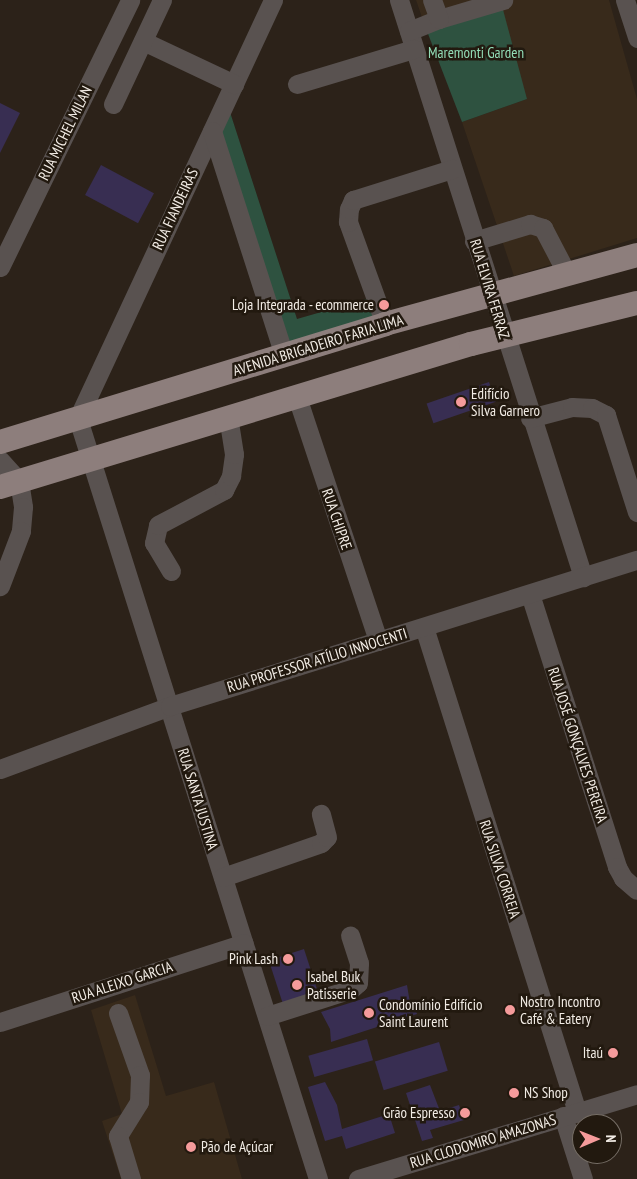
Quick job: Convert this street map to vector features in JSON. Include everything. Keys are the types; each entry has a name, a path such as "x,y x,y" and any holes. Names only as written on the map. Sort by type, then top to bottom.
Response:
{"main road":[{"name":"AVENIDA BRIGADEIRO FARIA LIMA","path":"0,442 385,324 566,272 637,255"},
{"path":"10,484 504,336 637,303"}],"street":[{"name":"RUA MICHEL MILAN","path":"0,267 130,0"},
{"path":"113,104 162,0"},
{"name":"RUA FIANDEIRAS","path":"78,419 273,0"},
{"name":"RUA ELVIRA FERRAZ","path":"399,0 530,418 583,577"},
{"path":"432,0 439,19"},
{"path":"297,84 412,40 439,19 503,0"},
{"path":"625,0 637,38"},
{"path":"143,41 234,84"},
{"path":"212,131 284,355"},
{"path":"385,324 348,222 349,209 354,200 452,169"},
{"path":"474,241 530,224 543,228 566,272"},
{"name":"RUA CHIPRE","path":"297,397 378,641"},
{"path":"530,418 572,407 592,408 606,415 637,512"},
{"path":"171,571 154,543 158,525 224,490 231,476 234,454 228,418"},
{"name":"RUA SANTA JUSTINA","path":"78,419 318,1179"},
{"path":"0,460 10,484 23,507 21,531 0,586"},
{"name":"RUA PROFESSOR ATÍLIO INNOCENTI","path":"0,769 170,706 637,560"},
{"name":"RUA JOSÉ GONÇALVES PEREIRA","path":"530,594 617,867 623,878 637,890"},
{"name":"RUA SILVA CORREIA","path":"424,626 570,1114 584,1179"},
{"path":"223,877 321,844 328,837 321,814"},
{"path":"267,1016 351,989 358,983 359,963 350,935"},
{"name":"RUA ALEIXO GARCIA","path":"0,1022 244,943"},
{"path":"118,1013 140,1075 139,1102 118,1136 131,1179"},
{"name":"RUA CLODOMIRO AMAZONAS","path":"358,1179 637,1094"}],"shaded area":[{"path":"416,0 609,0 637,99 637,238 514,276 462,122 527,99 425,26"},
{"path":"135,995 166,1096 214,1082 242,1179 121,1179 102,1121 122,1114 91,1010"}],"green space":[{"name":"Maremonti Garden","path":"502,6 527,99 462,122 425,26"},
{"path":"229,109 297,319 370,298 376,319 288,346 219,133"}],"building":[{"path":"0,103 20,113 0,153"},
{"path":"101,165 154,193 138,223 85,195"},
{"name":"Edifício Silva Garnero","path":"489,382 496,402 433,423 427,403"},
{"path":"304,949 318,992 283,1003 269,960"},
{"name":"Condomínio Edifício Saint Laurent","path":"407,985 410,1003 413,1002 417,1014 331,1042 330,1029 321,1012"},
{"path":"367,1039 373,1060 314,1077 308,1056"},
{"path":"439,1042 448,1071 384,1090 375,1062"},
{"path":"325,1082 337,1105 342,1129 389,1114 395,1133 346,1149 342,1136 325,1141 308,1087"},
{"path":"430,1085 440,1111 459,1105 464,1120 430,1130 433,1138 422,1141 406,1093"}],"place":[{"name":"Loja Integrada - ecommerce","path":"384,305"},
{"name":"Edifício Silva Garnero","path":"461,402"},
{"name":"Pink Lash","path":"288,959"},
{"name":"Isabel Buk Patisserie","path":"297,985"},
{"name":"Nostro Incontro Café & Eatery","path":"510,1010"},
{"name":"Condomínio Edifício Saint Laurent","path":"369,1013"},
{"name":"Itaú","path":"613,1053"},
{"name":"NS Shop","path":"514,1093"},
{"name":"Grão Espresso","path":"465,1113"},
{"name":"Pão de Açúcar","path":"191,1147"}]}
